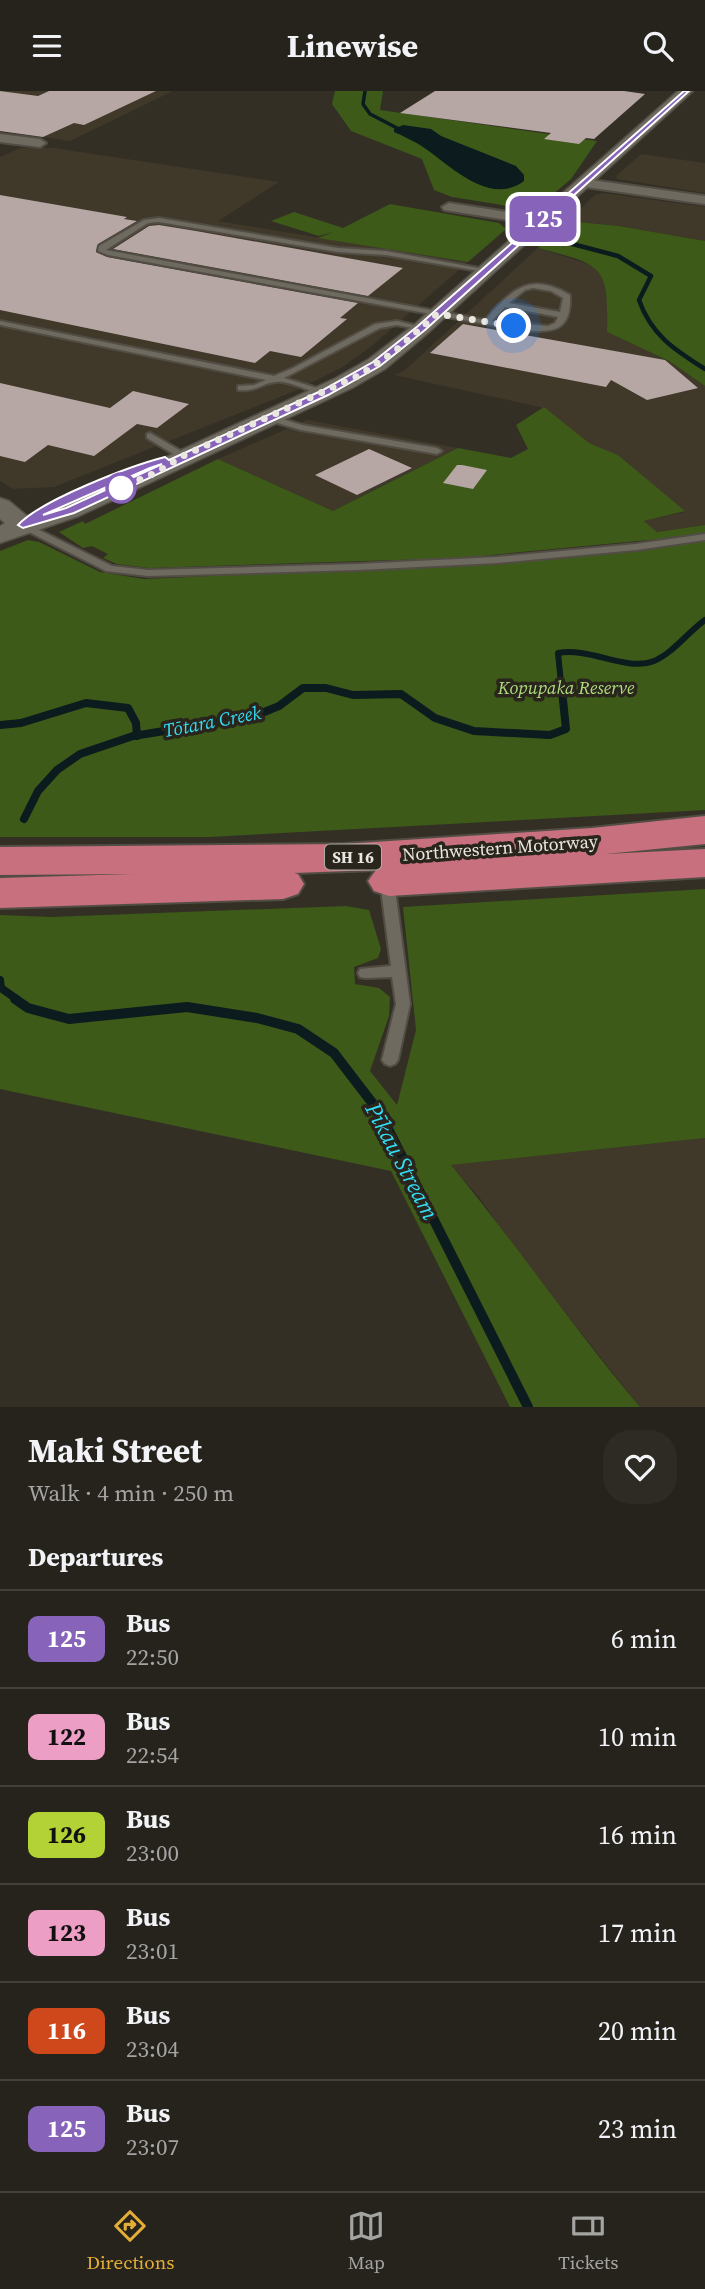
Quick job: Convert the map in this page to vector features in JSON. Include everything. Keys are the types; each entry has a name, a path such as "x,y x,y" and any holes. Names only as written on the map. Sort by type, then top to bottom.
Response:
{"highway":[{"name":"Northwestern Motorway","path":"0,861 343,858 592,842 705,830"},
{"name":"Northwestern Motorway","path":"0,893 387,881 705,863"}],"street":[{"path":"0,506 8,526 70,511 157,472 183,456 324,393 377,364 422,328 686,91"},
{"path":"0,138 40,143"},
{"path":"584,183 705,200"},
{"path":"449,207 540,222"}],"lane":[{"path":"485,270 386,253 338,250 159,220 146,221 102,248 102,251 122,256 487,322 555,329 560,324 567,297 555,288 526,286 516,291 487,322"},
{"path":"503,304 562,315"},
{"path":"0,323 275,378 324,393"},
{"path":"241,388 255,387 334,352 379,326 397,323 422,328"},
{"path":"270,418 301,427 437,451"},
{"path":"150,436 183,456"},
{"path":"8,526 110,569 148,573 458,562 662,544 705,537"},
{"path":"387,881 403,1004 390,1060"},
{"path":"365,974 398,971"}],"shaded area":[{"path":"0,91 173,91 70,141 0,131"},
{"path":"403,125 431,129 441,136 516,166 524,175 524,181 511,188 497,189 471,181 420,145 394,132 394,129"},
{"path":"20,148 54,148 279,182 218,221 468,262 373,345 341,368 295,391 54,487 13,489 0,481 0,157"},
{"path":"641,154 705,163 705,193 617,179 616,176"},
{"path":"604,193 705,207 705,241 619,226 568,221 595,195"},
{"path":"538,248 597,267 608,303 607,332 669,361 705,386 705,525 657,532 644,521 684,512 618,455 589,443 544,408 394,375 405,370"},
{"path":"307,420 458,448 333,511 218,459"},
{"path":"705,1138 705,1407 640,1407 522,1258 479,1197 450,1165"}],"green space":[{"path":"335,91 383,91 380,110 597,141 571,179 534,210 452,197 434,190 422,159 351,131 332,104"},
{"path":"390,204 499,223 506,229 468,262 318,238 333,232 319,236 271,221 294,212 343,228"},
{"path":"568,221 619,226 705,241 705,386 669,361 607,332 606,292 597,271 576,259 538,248"},
{"path":"544,407 589,443 618,455 685,511 644,521 657,532 705,525 705,533 459,558 149,568 117,564 103,558 108,554 92,546 83,548 59,532 83,521 85,524 218,459 333,511 458,448 511,458 528,449 516,425"},
{"name":"Kopupaka Reserve","path":"28,540 39,542 100,572 144,579 472,564 705,540 705,810 210,837 0,837 0,551"},
{"path":"705,889 705,1138 451,1165 640,1407 510,1407 391,1171 0,1089 0,915 51,917 346,906 369,910 381,949 378,958 354,967 355,984 379,988 390,997 389,1016 370,1071 397,1105 416,1030 403,907"}],"building":[{"path":"0,91 38,96 49,91 156,91 84,125 74,123 43,137 0,131"},
{"path":"435,91 624,91 645,94 594,139 586,138 579,144 544,139 551,133 400,113"},
{"path":"0,195 137,221 98,244 96,252 107,257 358,303 340,318 347,319 301,357 270,351 255,363 0,310"},
{"path":"159,225 403,268 368,296 113,249 149,226"},
{"path":"463,324 665,360 698,388 647,400 611,380 606,387 430,353"},
{"path":"0,383 110,408 133,391 189,404 157,428 137,424 94,456 48,445 25,462 0,456"},
{"path":"369,449 412,468 357,495 315,475"},
{"path":"457,465 487,470 473,489 443,483"}],"waterway":[{"path":"365,91 363,104 370,114 397,128"},
{"path":"555,239 568,242"},
{"path":"561,241 618,256 651,276 639,300 650,323 674,348 705,369"},
{"name":"Tōtara Creek","path":"561,683 558,653 583,653 620,662 643,664 668,653 705,620"},
{"name":"Tōtara Creek","path":"137,735 252,717 279,706 303,688 326,688 353,695 401,694 435,718 474,731 550,735 566,729 561,681"},
{"name":"Tōtara Creek","path":"0,725 21,723 86,703 128,708 136,723 137,735"},
{"name":"Pīkau Stream","path":"24,819 38,791 57,770 80,754 137,735"},
{"name":"Pīkau Stream","path":"0,980 1,988 18,1000"},
{"name":"Pīkau Stream","path":"15,999 28,1008 69,1019 187,1007 257,1018 298,1029 334,1053 380,1113 528,1407"}],"bus line":[{"name":"125","path":"165,461 146,465 44,509 23,525 70,511 157,472 183,456 324,393 377,364 422,328 686,91"}],"route":[{"path":"121,488 113,491 360,375 395,351 437,314 514,326"}]}
